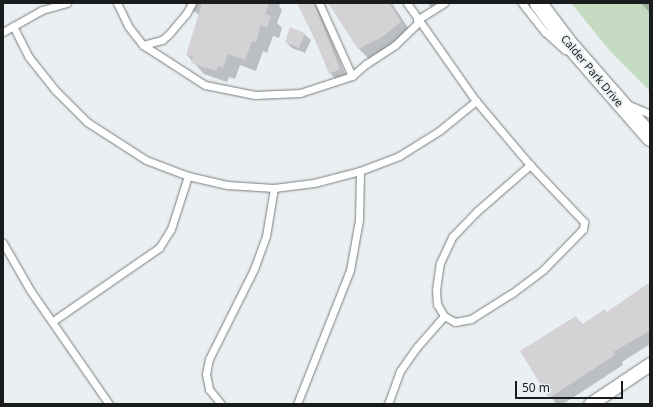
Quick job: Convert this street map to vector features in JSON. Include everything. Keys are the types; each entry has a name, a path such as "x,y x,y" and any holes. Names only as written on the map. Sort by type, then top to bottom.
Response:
{"street":[{"name":"Calder Park Drive","path":"538,3 599,81 650,137"},
{"path":"590,404 650,364"}],"lane":[{"path":"3,32 42,10 67,3"},
{"path":"117,3 123,18 143,45 205,85 234,92 288,95 352,76 366,64 394,45 418,21 444,3"},
{"path":"143,45 162,40 186,14 192,3"},
{"path":"319,3 352,76"},
{"path":"407,3 418,21 476,101 530,165 584,222 582,229 543,270 512,293 471,318 455,322 444,316 437,304 436,290 440,263 452,237 476,212 530,165"},
{"path":"522,3 545,32 599,81"},
{"path":"13,26 28,56 55,90 87,122 146,160 188,176 227,185 274,188 314,183 360,171 398,156 439,131 476,101"},
{"path":"616,99 650,114"},
{"path":"297,404 350,270 359,220 360,171"},
{"path":"53,321 159,248 171,229 188,176"},
{"path":"221,404 209,389 206,374 209,359 254,270 266,236 274,188"},
{"path":"3,243 30,290 53,321 109,404"},
{"path":"388,404 400,371 417,347 444,316"}],"green space":[{"path":"571,3 650,3 650,91 610,51"}],"building":[{"path":"202,3 269,3 265,14 271,16 267,28 261,25 256,42 252,41 245,60 228,54 223,68 218,66 216,71 191,63 193,57 186,55"},
{"path":"297,3 314,3 340,69 329,74 309,24 308,26"},
{"path":"328,3 389,3 401,22 382,37 358,49"},
{"path":"290,27 305,33 299,48 285,42"},
{"path":"650,282 650,331 613,352 615,355 549,398 520,351 576,316 581,325 605,309 607,312"}]}
